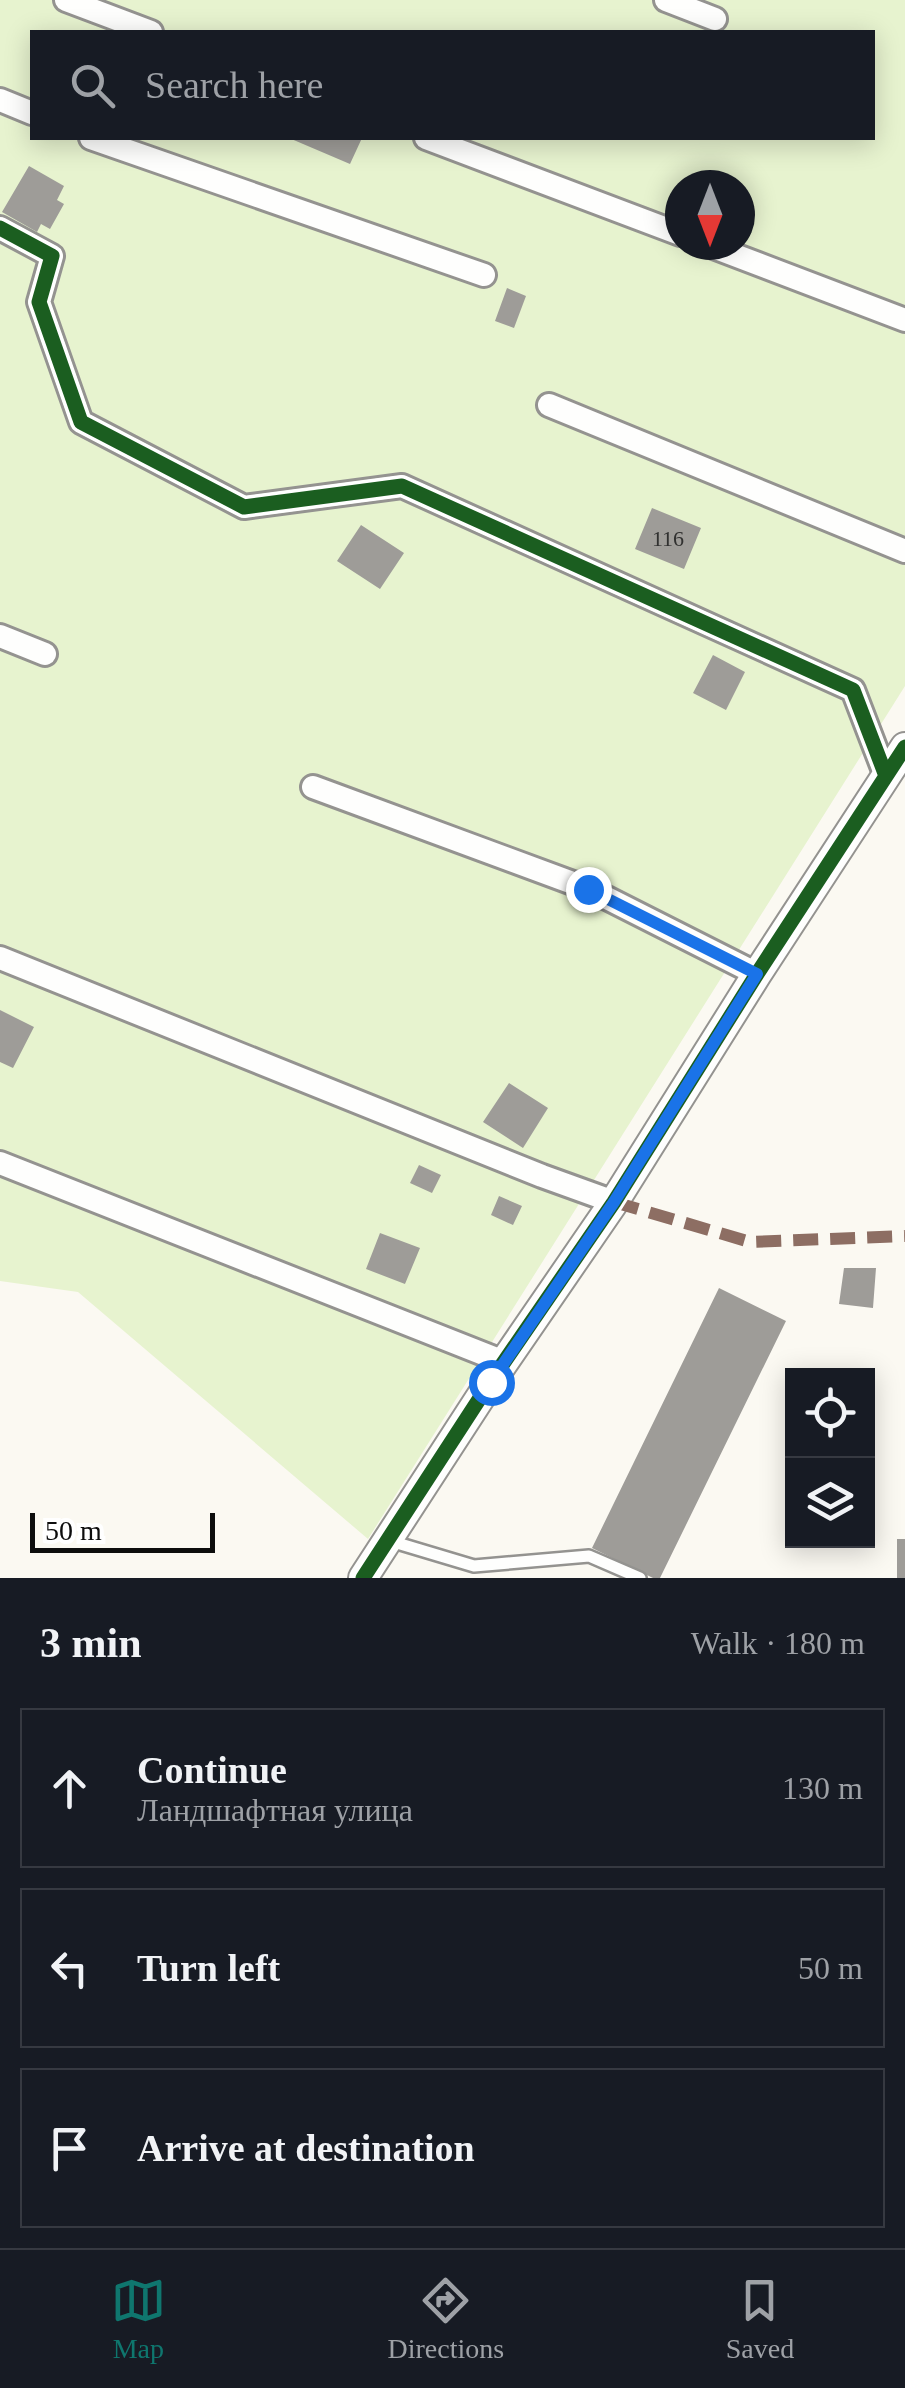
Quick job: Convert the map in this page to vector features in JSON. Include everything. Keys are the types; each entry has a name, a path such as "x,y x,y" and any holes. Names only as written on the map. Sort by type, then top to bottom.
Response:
{"street":[{"path":"66,0 146,30"},
{"path":"666,0 715,18"},
{"path":"0,100 30,112"},
{"path":"97,140 484,275"},
{"path":"431,140 665,228"},
{"path":"0,228 52,256 39,302 81,422 244,507 402,486 854,690 886,776"},
{"path":"747,260 905,320"},
{"path":"548,405 905,551"},
{"path":"0,636 45,654"},
{"path":"363,1578 614,1202 905,747"},
{"path":"313,787 588,889 757,974"},
{"path":"0,958 614,1202"},
{"path":"0,1163 504,1362"}],"lane":[{"path":"387,1540 474,1566 588,1556 640,1578"}],"green space":[{"path":"0,0 905,0 905,686 368,1539 78,1292 0,1281"}],"building":[{"path":"294,140 361,140 350,164"},
{"path":"29,166 64,186 57,200 64,204 50,229 41,224 37,232 2,212"},
{"path":"507,288 526,296 514,328 495,321"},
{"path":"652,508 701,528 684,569 635,549"},
{"path":"361,525 404,553 380,589 337,561"},
{"path":"713,655 745,672 726,710 693,693"},
{"path":"0,1010 34,1027 13,1068 0,1062"},
{"path":"509,1083 548,1108 523,1148 483,1122"},
{"path":"419,1165 441,1175 432,1193 410,1183"},
{"path":"499,1196 522,1206 513,1225 491,1215"},
{"path":"380,1233 420,1248 405,1284 366,1269"},
{"path":"844,1268 876,1268 873,1308 839,1304"},
{"path":"719,1288 786,1321 660,1578 653,1578 592,1548"},
{"path":"897,1539 905,1539 905,1578 897,1578"}],"marked path":[{"path":"614,1202 750,1242 905,1236"}],"cycle path":[{"path":"0,228 52,256 39,302 81,422 244,507 402,486 853,690 886,776"},
{"path":"363,1578 614,1202 905,747"}],"route":[{"path":"491,1382 614,1202 757,974 588,889"}]}
